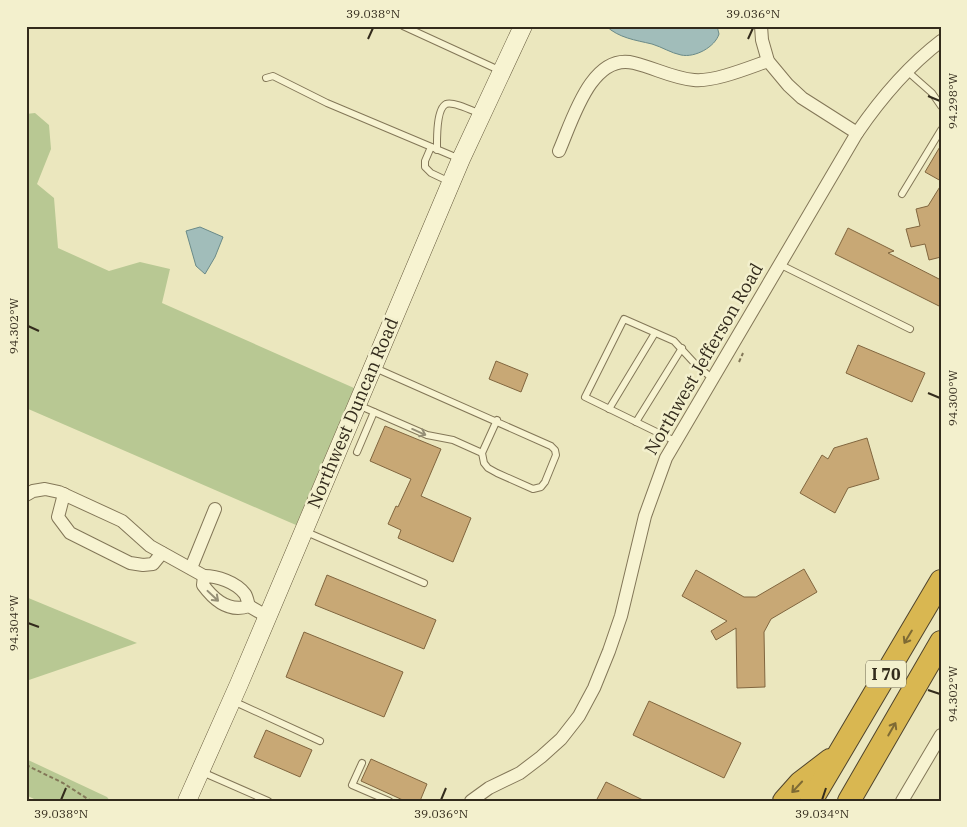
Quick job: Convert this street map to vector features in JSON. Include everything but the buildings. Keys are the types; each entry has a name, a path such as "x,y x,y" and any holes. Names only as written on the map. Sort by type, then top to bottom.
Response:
{"highway":[{"name":"I 70","path":"810,801 941,581"},
{"name":"I 70","path":"849,801 941,642"},
{"path":"784,801 800,783 839,753"},
{"path":"856,801 876,757"}],"street":[{"name":"Northwest Duncan Road","path":"187,801 268,617 461,159 523,26"},
{"path":"761,26 762,40 768,61 788,85 802,98 857,133"},
{"name":"Northwest Jefferson Road","path":"471,801 489,788 520,773 541,757 561,739 578,716 594,688 609,651 621,616 645,516 655,485 675,441 857,133 877,104 907,71 941,42"},
{"path":"559,151 591,82 610,65 618,62 634,63 676,78 696,80 732,74 768,61"},
{"path":"26,495 33,491 45,489 64,494 122,521 150,546 162,553 204,576 214,576 233,584 246,595 249,606 268,617"},
{"path":"64,494 58,517 70,533 130,563 153,564 162,553"},
{"path":"191,568 215,509"},
{"path":"204,576 203,585 212,598 240,609 249,606"},
{"path":"902,801 941,735"}],"lane":[{"path":"403,26 502,72"},
{"path":"907,71 932,92 941,106"},
{"path":"266,78 273,76 328,103 461,159"},
{"path":"451,183 431,173 425,167 425,161 434,149 439,119 444,106 446,104 454,104 482,114"},
{"path":"902,194 941,130"},
{"path":"779,264 910,329"},
{"path":"675,441 586,397 624,319 674,341 698,367 712,378"},
{"path":"610,409 655,332"},
{"path":"636,422 682,348"},
{"path":"372,367 496,420 547,443 556,450 556,455 545,482 541,486 533,489 497,473 488,468 484,463 482,453 496,420"},
{"path":"357,404 427,435 453,440 482,453"},
{"path":"357,452 374,412"},
{"path":"303,531 424,583"},
{"path":"232,701 320,741"},
{"path":"362,763 352,785 389,801"},
{"path":"200,771 268,801"}],"path":[{"path":"738,362 743,353"},
{"path":"26,765 91,801"}],"green space":[{"path":"35,113 49,125 51,149 37,184 54,198 58,248 109,271 140,262 170,269 162,303 354,388 296,525 26,408 26,114"},
{"path":"26,597 137,643 26,681"},
{"path":"26,759 107,797 110,801 38,801 26,795"}],"water":[{"path":"606,26 717,26 719,34 709,47 698,53 686,55 633,40 622,36"},
{"path":"200,227 223,237 215,257 205,274 196,266 186,231"}]}
